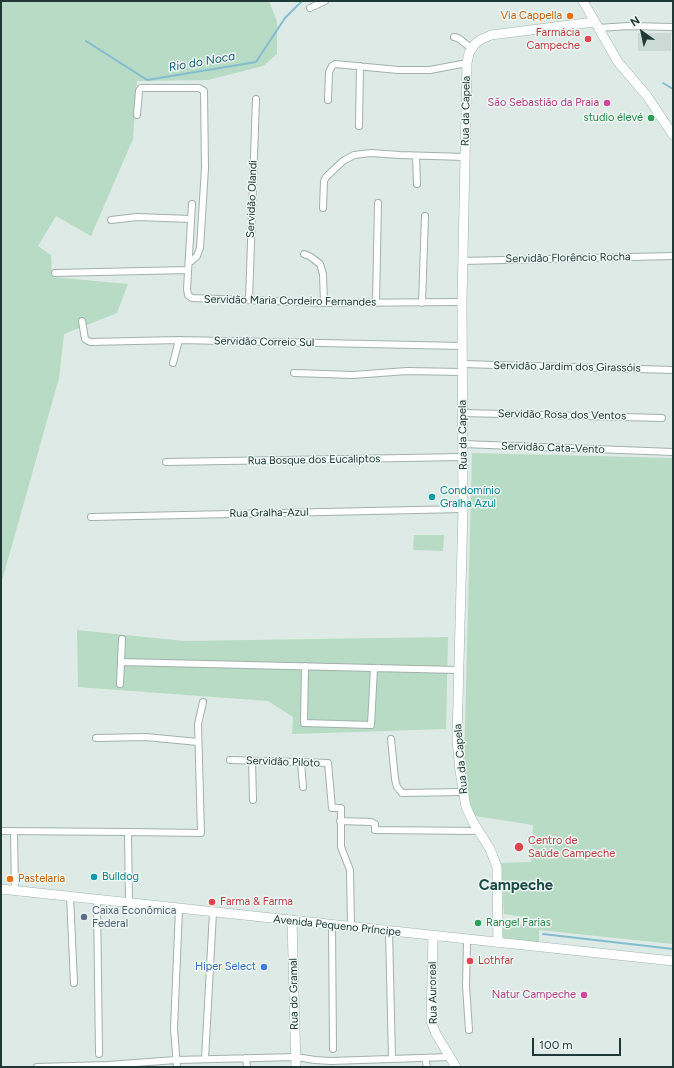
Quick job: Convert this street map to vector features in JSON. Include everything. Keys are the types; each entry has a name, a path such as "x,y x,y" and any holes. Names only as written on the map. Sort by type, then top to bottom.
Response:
{"main road":[{"path":"583,1 618,62 647,96 673,135"},
{"path":"471,48 480,40 499,33 596,25"},
{"name":"Rua da Capela","path":"471,48 467,63 462,261 463,509 457,739 463,792 469,815 492,852 497,867 498,943"},
{"name":"Avenida Pequeno Príncipe","path":"1,889 673,961"},
{"name":"Rua do Gramal","path":"292,921 296,1067"},
{"name":"Rua Auroreal","path":"433,936 431,1021 434,1030 456,1067"}],"street":[{"path":"310,8 325,1"},
{"path":"596,25 673,27"},
{"path":"454,37 458,38 471,48"},
{"path":"328,100 329,72 335,64 398,70 430,70 467,63"},
{"path":"359,126 360,66"},
{"path":"55,273 189,267 197,256 200,248 205,168 204,91 199,88 141,88 139,92 137,114"},
{"name":"Servidão Olandi","path":"249,300 256,98"},
{"path":"323,208 324,181 326,177 348,157 371,152 416,156 465,157"},
{"path":"416,156 417,184"},
{"path":"376,303 378,203"},
{"name":"Servidão Maria Cordeiro Fernandes","path":"192,204 187,292 192,298 324,303 462,302"},
{"path":"422,303 425,216"},
{"path":"111,220 137,217 191,220"},
{"path":"304,254 320,264 323,274 324,303"},
{"name":"Servidão Florêncio Rocha","path":"462,261 673,256"},
{"name":"Servidão Correio Sul","path":"82,321 85,339 90,342 178,340 462,346"},
{"path":"173,363 178,340"},
{"name":"Servidão Jardim dos Girassóis","path":"294,374 353,375 462,368 673,370"},
{"name":"Servidão Rosa dos Ventos","path":"462,413 662,418"},
{"name":"Servidão Cata-Vento","path":"463,444 643,451 673,450"},
{"name":"Rua Bosque dos Eucaliptos","path":"166,462 463,457"},
{"name":"Rua Gralha-Azul","path":"91,517 463,509"},
{"path":"120,684 122,640"},
{"path":"121,662 458,670"},
{"path":"305,666 304,723 371,725 374,668"},
{"path":"1,831 201,833 198,720 203,702"},
{"path":"96,738 146,737 198,742"},
{"path":"391,739 395,779 397,787 402,793 463,792"},
{"name":"Servidão Piloto","path":"230,760 328,763 332,808 341,808 341,851 350,870 351,927"},
{"path":"252,761 253,800"},
{"path":"301,762 304,787"},
{"path":"340,821 371,822 374,824 375,830 478,831"},
{"path":"14,831 15,891"},
{"path":"128,832 128,903"},
{"path":"70,896 74,983"},
{"path":"98,900 99,1054"},
{"path":"177,1067 174,1028 179,908"},
{"path":"205,1059 213,912"},
{"path":"332,925 332,1049"},
{"path":"389,931 394,1059 397,1067"},
{"path":"467,940 466,986 469,1030"},
{"path":"37,1067 108,1066 176,1060 296,1057 331,1064 357,1064 394,1059 450,1057"},
{"path":"246,1058 247,1067"},
{"path":"425,1058 427,1067"}],"shaded area":[{"path":"638,33 671,33 671,51 638,51"}],"green space":[{"path":"1,1 269,1 277,22 277,54 263,66 208,80 137,81 133,139 91,236 56,216 38,246 51,255 52,277 128,284 117,313 64,334 59,378 1,584"},
{"path":"472,453 673,458 673,944 539,930 539,942 503,939 503,922 526,925 538,929 533,922 524,917 504,914 501,863 531,862 533,825 475,816 467,795 464,769"},
{"path":"414,535 444,535 443,551 413,550"},
{"path":"77,630 184,641 448,637 446,729 292,734 293,717 268,701 78,687"}],"waterway":[{"name":"Rio do Noca","path":"86,41 147,80 256,62 285,18 302,1"},
{"name":"Rio do Noca","path":"663,83 673,89"},
{"path":"543,934 673,949"}],"place":[{"name":"Via Cappella","path":"570,16"},
{"name":"Farmácia Campeche","path":"588,39"},
{"name":"São Sebastião da Praia","path":"607,103"},
{"name":"studio élevé","path":"651,118"},
{"name":"Condomínio Gralha Azul","path":"432,497"},
{"name":"Centro de Saúde Campeche","path":"519,847"},
{"name":"Bulldog","path":"94,877"},
{"name":"Pastelaria","path":"10,879"},
{"name":"Farma & Farma","path":"212,902"},
{"name":"Caixa Econômica Federal","path":"84,917"},
{"name":"Rangel Farias","path":"478,923"},
{"name":"Lothfar","path":"470,961"},
{"name":"Hiper Select","path":"264,967"},
{"name":"Natur Campeche","path":"584,995"}],"district":[{"name":"Campeche","path":"516,886"}]}
